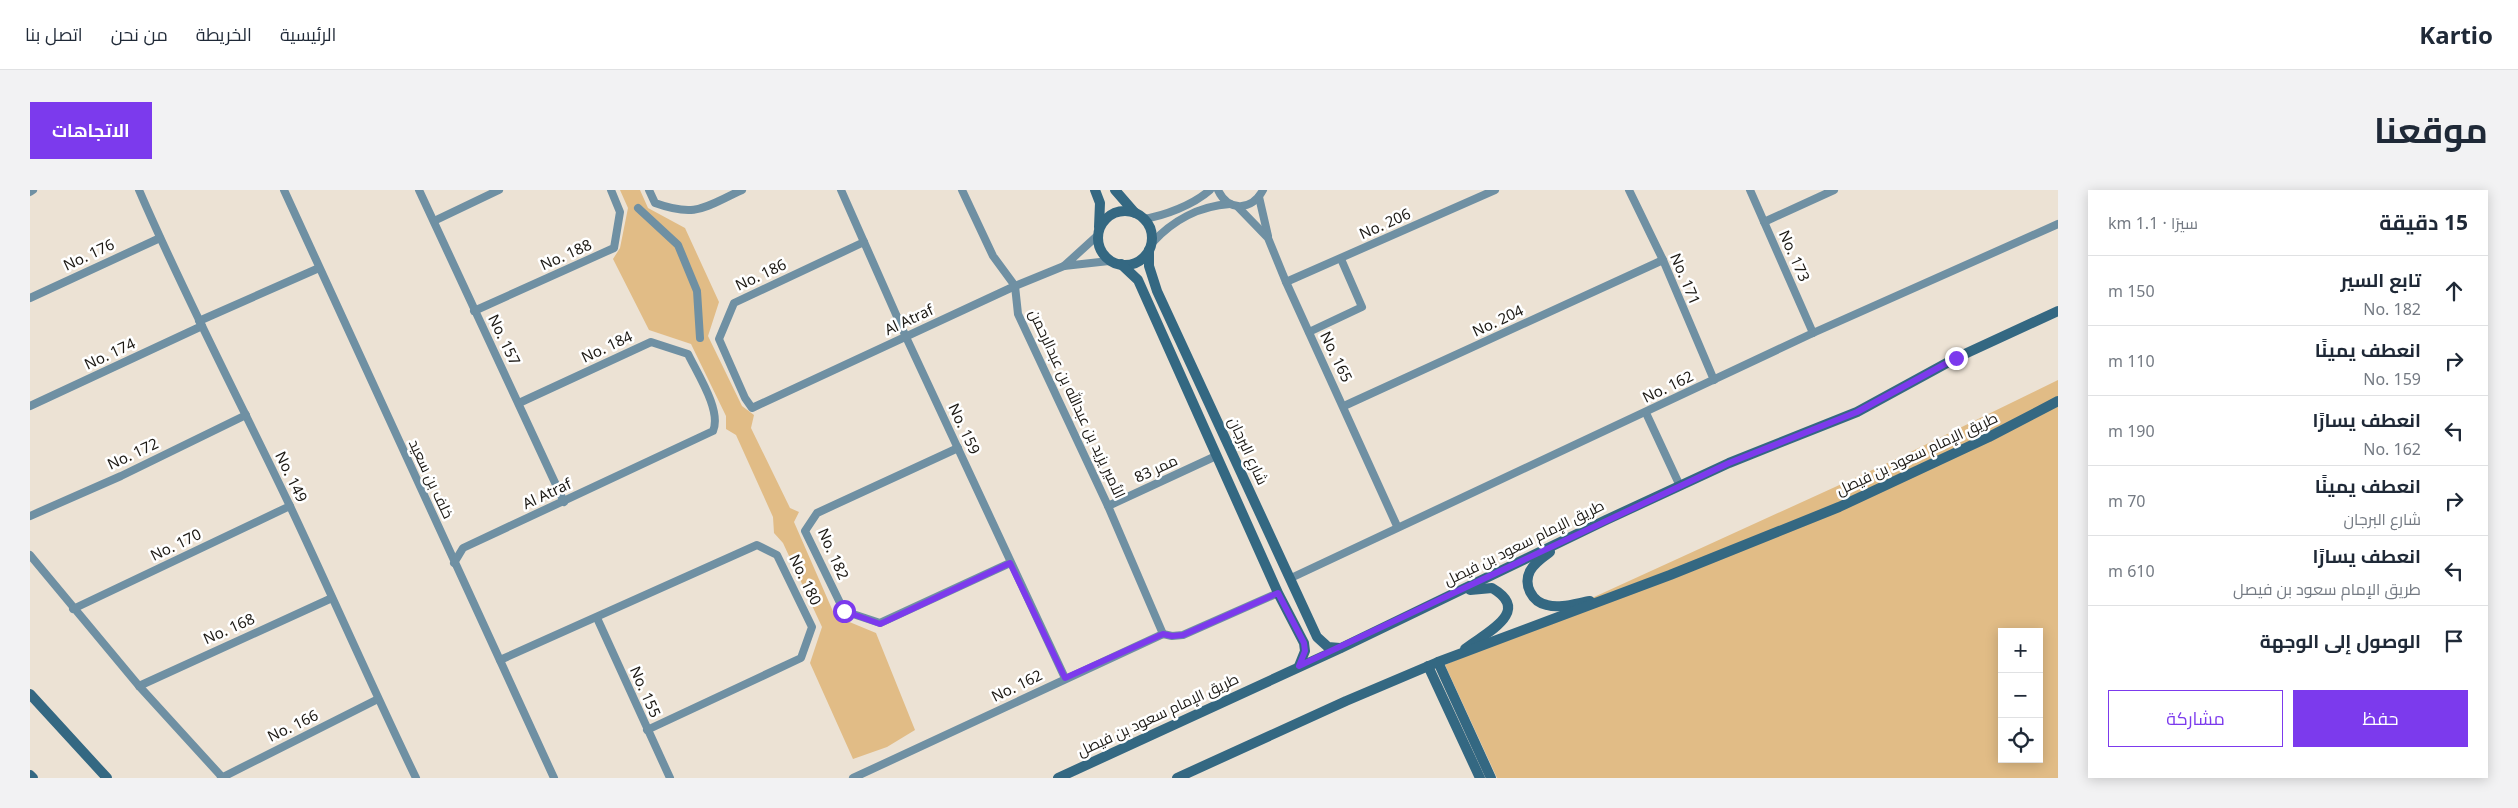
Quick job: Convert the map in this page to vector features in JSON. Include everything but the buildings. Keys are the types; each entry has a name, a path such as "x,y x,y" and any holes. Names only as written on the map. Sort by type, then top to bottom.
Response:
{"main road":[{"path":"1095,190 1100,203 1098,232 1102,254 1109,261 1121,264 1138,261 1150,247"},
{"name":"شارع البرجان","path":"1115,190 1124,203 1151,229 1149,266 1157,291 1317,637 1328,647 1341,648"},
{"path":"1098,232 1108,217 1116,213 1125,212 1141,218"},
{"name":"شارع البرجان","path":"1121,264 1138,280 1278,593 1304,643 1305,651 1299,666"},
{"name":"طريق الإمام سعود بن فيصل","path":"1058,778 1341,648 1680,486 1738,460 1857,412 1956,358 2058,311"},
{"name":"طريق الإمام سعود بن فيصل","path":"1176,778 1433,664 1612,597 1839,507 1989,438 2058,401"},
{"path":"1587,529 1535,564 1530,572 1528,588 1532,596 1548,606 1612,597"},
{"path":"1459,654 1498,626 1506,616 1509,608 1506,599 1492,588 1482,587 1460,591"},
{"path":"1433,664 1480,778"},
{"path":"1433,664 1490,778"},
{"path":"30,694 107,778"},
{"path":"30,775 33,778"}],"street":[{"name":"No. 149","path":"139,190 200,324 290,506 378,700 416,778"},
{"name":"خلف بن سعيد","path":"284,190 554,778"},
{"name":"No. 157","path":"420,190 474,311 564,502"},
{"path":"434,221 499,190"},
{"name":"No. 188","path":"474,311 614,248 620,212 611,190"},
{"path":"649,190 655,202 673,209 695,211 742,190"},
{"name":"No. 159","path":"841,190 906,337 1065,678"},
{"path":"962,190 993,256 1015,286"},
{"path":"1141,218 1162,215 1203,196 1210,190"},
{"name":"No. 165","path":"1218,190 1221,197 1234,206 1268,238 1286,282 1397,526"},
{"name":"No. 206","path":"1286,282 1495,190"},
{"name":"No. 171","path":"1629,190 1662,260 1714,380"},
{"name":"No. 173","path":"1750,190 1813,333"},
{"path":"1764,222 1834,190"},
{"path":"1150,247 1167,227 1207,207 1248,206 1262,192"},
{"path":"1262,192 1268,238"},
{"path":"638,208 678,246 698,291 700,338"},
{"name":"No. 162","path":"1291,578 1397,526 1646,413 1813,333 2058,224"},
{"path":"1064,266 1098,232"},
{"name":"No. 176","path":"30,298 160,238"},
{"name":"No. 186","path":"765,402 752,408 719,339 734,302 864,242"},
{"path":"1309,332 1362,307 1341,259"},
{"name":"No. 204","path":"1344,406 1662,260"},
{"path":"1064,266 1109,261"},
{"name":"Al Atraf","path":"765,402 1015,286 1064,266"},
{"name":"No. 174","path":"30,406 319,268"},
{"name":"الأمير يزيد بن عبدالله بن عبدالرحمن","path":"1015,286 1018,314 1108,506 1163,634"},
{"name":"No. 184","path":"519,403 651,342 688,354 713,407 716,424 713,431"},
{"path":"1646,413 1680,486"},
{"name":"No. 172","path":"30,516 121,476 246,415"},
{"name":"Al Atraf","path":"454,563 463,548 713,431"},
{"name":"No. 182","path":"958,448 817,513 805,531 844,611 880,624 1010,563"},
{"name":"ممر 83","path":"1108,506 1216,456"},
{"name":"No. 170","path":"73,609 290,506"},
{"name":"No. 180","path":"500,660 757,545 777,555 812,627 802,658 647,730"},
{"path":"30,555 139,686 221,777"},
{"name":"No. 162","path":"853,778 1163,634 1172,636 1183,635 1278,593"},
{"name":"No. 168","path":"139,686 332,598"},
{"name":"No. 155","path":"597,618 670,778"},
{"name":"No. 166","path":"221,777 378,700"}],"shaded area":[{"path":"620,190 640,190 648,208 685,228 719,302 708,336 742,406 754,415 751,428 790,508 799,512 794,522 835,616 876,633 915,730 887,747 853,759 810,663 822,627 783,543 774,533 773,517 736,435 726,429 726,416 691,344 649,330 613,259 620,248 628,208"},
{"path":"2058,380 2058,778 1497,778 1445,665 1892,461"}],"route":[{"path":"844,611 880,624 1010,563 1065,678 1163,634 1172,636 1183,635 1278,593 1304,643 1305,651 1299,666 1341,648 1729,463 1857,412 1956,358"}]}
